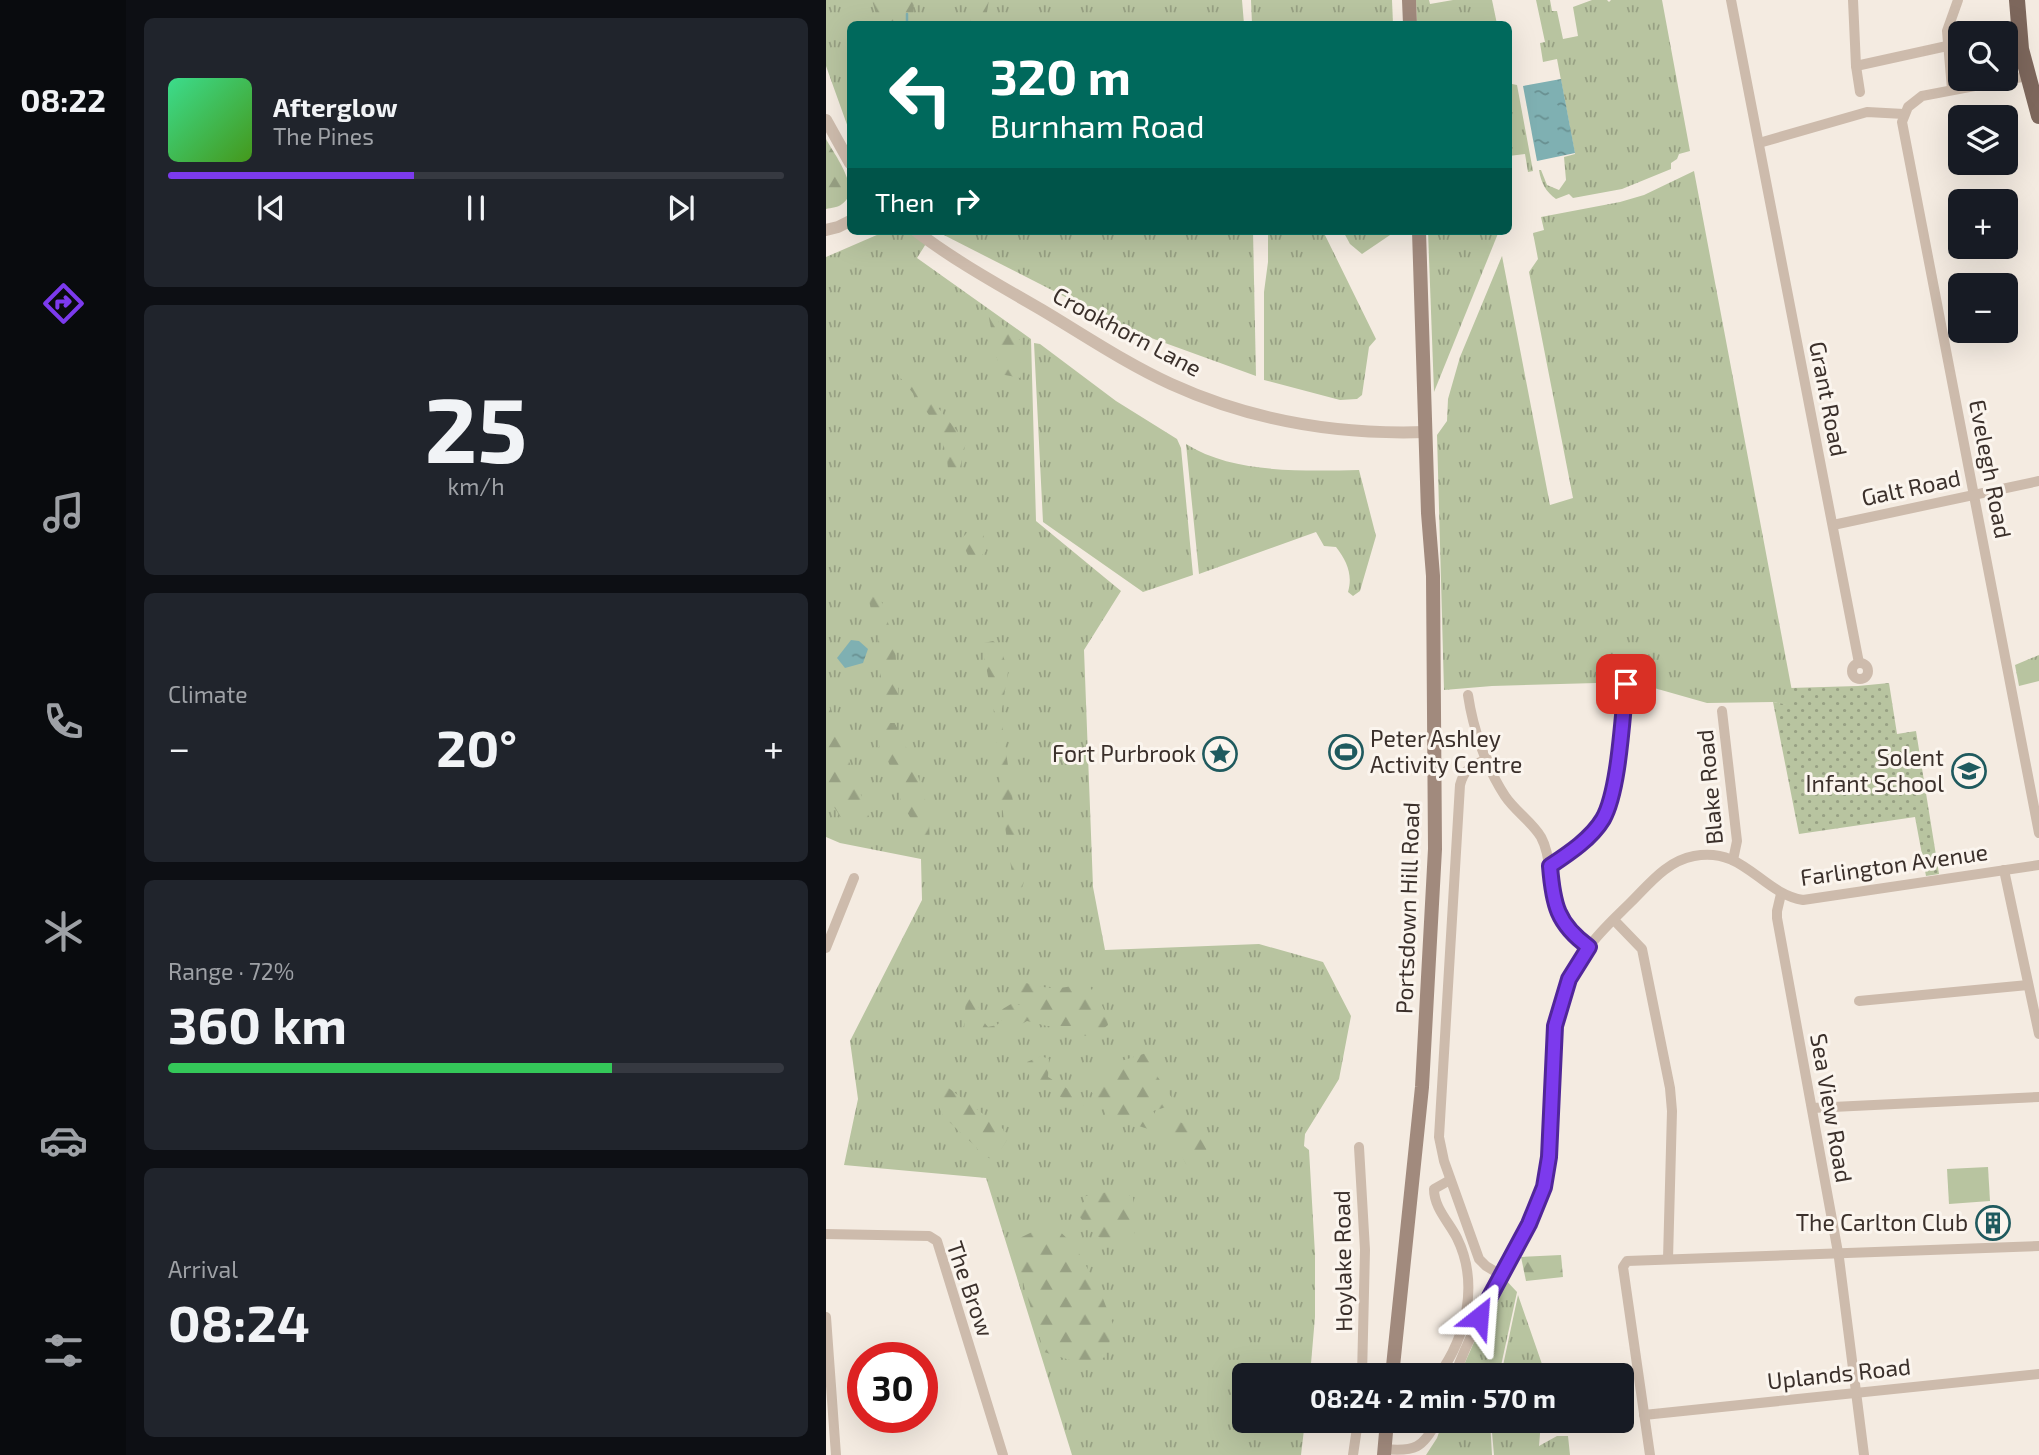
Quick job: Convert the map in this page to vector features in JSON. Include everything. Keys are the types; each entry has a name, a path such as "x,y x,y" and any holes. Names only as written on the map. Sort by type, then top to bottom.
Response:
{"main road":[{"path":"1409,0 1410,21"},
{"path":"2017,0 2021,49 2039,116"},
{"name":"Portsdown Hill Road","path":"1393,1363 1422,1087 1435,849 1433,576 1428,513 1419,235"},
{"path":"1384,1452 1386,1433"}],"street":[{"name":"Grant Road","path":"1731,0 1859,663"},
{"path":"1853,0 1860,92"},
{"path":"1948,55 1947,31 1958,0"},
{"path":"1856,66 1947,46"},
{"path":"2018,78 2027,76"},
{"path":"1759,143 1867,112 1904,114 1914,101 1922,96 1948,90"},
{"name":"Evelegh Road","path":"1904,114 1902,122 2039,833"},
{"path":"826,120 847,158"},
{"path":"826,230 838,228 847,222"},
{"name":"Crookhorn Lane","path":"922,235 994,281 1171,384 1226,405 1298,425 1377,433 1426,432"},
{"name":"Galt Road","path":"1833,524 2039,481"},
{"path":"1550,866 1589,836 1603,819 1613,786 1626,690 1614,693"},
{"path":"1468,695 1471,721 1505,796 1541,837 1550,866 1553,896 1559,917 1576,938 1589,947"},
{"name":"Blake Road","path":"1722,711 1737,841 1733,860"},
{"path":"1487,759 1468,767 1462,774 1460,785 1440,1150 1479,1259 1501,1275"},
{"name":"Farlington Avenue","path":"1460,1363 1479,1317 1529,1224 1544,1187 1549,1157 1555,1026 1569,979 1589,947 1665,868 1696,855 1721,856 1755,872 1781,894 1803,900 2039,865"},
{"path":"2004,870 2039,1034"},
{"path":"826,948 854,878"},
{"name":"Sea View Road","path":"1781,894 1777,918 1838,1254 1864,1455"},
{"path":"1614,920 1642,949 1670,1088 1672,1111 1668,1259"},
{"path":"1859,1001 2028,985"},
{"path":"1812,1108 2039,1097"},
{"name":"Hoylake Road","path":"1359,1147 1365,1250 1362,1363"},
{"path":"1448,1363 1465,1317 1469,1285 1463,1251 1435,1200 1434,1189 1450,1180"},
{"name":"The Brow","path":"826,1234 929,1236 937,1241 1003,1455"},
{"path":"1650,1455 1623,1264 1630,1260 2039,1246"},
{"path":"826,1317 836,1455"},
{"name":"Uplands Road","path":"1644,1415 2039,1374"},
{"path":"1353,1455 1356,1433"},
{"path":"1384,1452 1419,1446 1431,1433"}],"green space":[{"path":"826,0 1242,0 1244,21 847,21 847,125 826,66"},
{"path":"872,0 914,0 913,21 878,21"},
{"path":"973,0 989,0 986,21 970,21"},
{"path":"1251,0 1392,0 1393,21 1252,21"},
{"path":"1416,0 1429,0 1430,4 1453,0 1492,0 1496,21 1417,21"},
{"path":"1536,0 1550,0 1552,11 1557,11 1563,39 1578,36 1573,7 1592,0 1662,0 1690,151 1679,154 1671,163 1671,169 1622,189 1573,198 1569,194 1556,199 1547,190 1539,170 1547,185 1559,190 1566,180 1564,157 1575,154 1557,59 1543,62 1540,43 1545,42"},
{"path":"1512,84 1517,85 1533,171 1528,172 1525,154 1512,156"},
{"path":"826,139 845,172 847,199 837,207 826,209"},
{"path":"1694,171 1795,707 1773,702 1707,703 1633,682 1444,690 1437,435 1447,421 1448,399 1460,357 1502,256 1550,505 1573,498 1529,272 1538,259 1533,233 1544,230 1541,217 1644,195"},
{"path":"877,235 931,235 917,258 1031,339 1036,521 1121,591 1084,650 1093,887 1105,950 1259,944 1323,962 1351,1016 1339,1079 1305,1134 1304,1146 1309,1150 1315,1254 1315,1317 1311,1363 1232,1363 1232,1433 1304,1433 1301,1455 1072,1455 986,1178 844,1165 858,1099 850,1041 922,900 921,859 840,843 826,837 826,257"},
{"path":"944,235 1253,235 1256,376 1132,331"},
{"path":"1268,235 1325,235 1376,339 1369,347 1362,395 1357,399 1340,400 1264,380 1264,292"},
{"path":"1345,235 1390,235 1362,254 1350,244"},
{"path":"1428,235 1497,235 1434,392"},
{"path":"988,313 1021,341 1020,378 1000,374"},
{"path":"1034,343 1040,344 1116,401 1177,439 1181,448 1193,575 1143,592 1043,522"},
{"path":"899,360 966,442 959,472 948,469 946,454 936,426 891,366"},
{"path":"1186,444 1205,454 1247,466 1293,470 1359,470 1376,536 1360,591 1353,596 1348,592 1349,574 1343,558 1336,547 1324,546 1316,532 1199,574"},
{"path":"971,529 983,533 986,551 972,565 961,539"},
{"path":"870,576 883,605 895,647 899,703 893,705 886,700 877,659 879,625 872,614 864,578"},
{"path":"993,641 1000,645 1008,672 1001,715 1024,882 1022,888 1014,887 1001,799 993,702 984,656 984,643"},
{"path":"2039,655 2039,681 2019,686 2015,665"},
{"path":"1889,683 1897,734 1916,731 1939,874 1926,876 1915,817 1799,834 1773,702 1794,706 1790,688"},
{"path":"826,697 869,817 846,825 826,795"},
{"path":"884,723 895,723 915,767 928,814 929,846 915,840 916,828 901,801 888,761 880,764 873,752 880,746 877,731"},
{"path":"974,975 978,978 979,1010 988,1027 997,1025 1003,1019 1001,1010 1011,1004 1021,1005 1016,987 1026,983 1063,988 1085,981 1103,1007 1108,1025 1098,1033 1085,1036 1072,1026 1047,1026 1027,1021 993,1035 964,1031 966,995"},
{"path":"1156,1050 1164,1065 1153,1070 1176,1104 1153,1111 1159,1120 1186,1124 1197,1132 1210,1157 1197,1167 1186,1164 1169,1136 1105,1116 1105,1108 1084,1083 1099,1079 1105,1066"},
{"path":"1041,1056 1049,1059 1048,1077 1083,1098 1084,1105 1079,1107 1030,1080 1027,1062"},
{"path":"938,1080 1003,1129 1007,1140 995,1159 982,1157 976,1147 943,1116 931,1090"},
{"path":"1988,1167 1990,1201 1949,1204 1947,1169"},
{"path":"1118,1190 1133,1197 1135,1238 1108,1241 1097,1236 1079,1216 1086,1196"},
{"path":"1051,1223 1075,1246 1100,1291 1114,1327 1105,1357 1086,1365 1044,1352 1011,1242"},
{"path":"1561,1255 1563,1277 1526,1281 1521,1257"},
{"path":"1503,1277 1517,1292 1502,1363 1465,1363"},
{"path":"1518,1295 1542,1363 1504,1363"},
{"path":"1439,1433 1491,1433 1492,1455 1426,1455"},
{"path":"1492,1433 1540,1433 1539,1446 1557,1436 1568,1436 1570,1455 1494,1455"}],"water":[{"path":"1561,79 1575,153 1537,161 1523,86"},
{"path":"851,640 859,641 868,649 863,663 845,668 837,658"}],"waterway":[{"path":"907,14 907,21"}],"place":[{"name":"Peter Ashley Activity Centre","path":"1346,752"},
{"name":"Fort Purbrook","path":"1220,754"},
{"name":"Solent Infant School","path":"1969,771"},
{"name":"The Carlton Club","path":"1993,1223"}],"route":[{"path":"1479,1317 1529,1224 1544,1187 1549,1157 1555,1026 1569,979 1589,947 1576,938 1559,917 1551,888 1550,866 1589,836 1603,819 1613,786 1626,684"}]}
